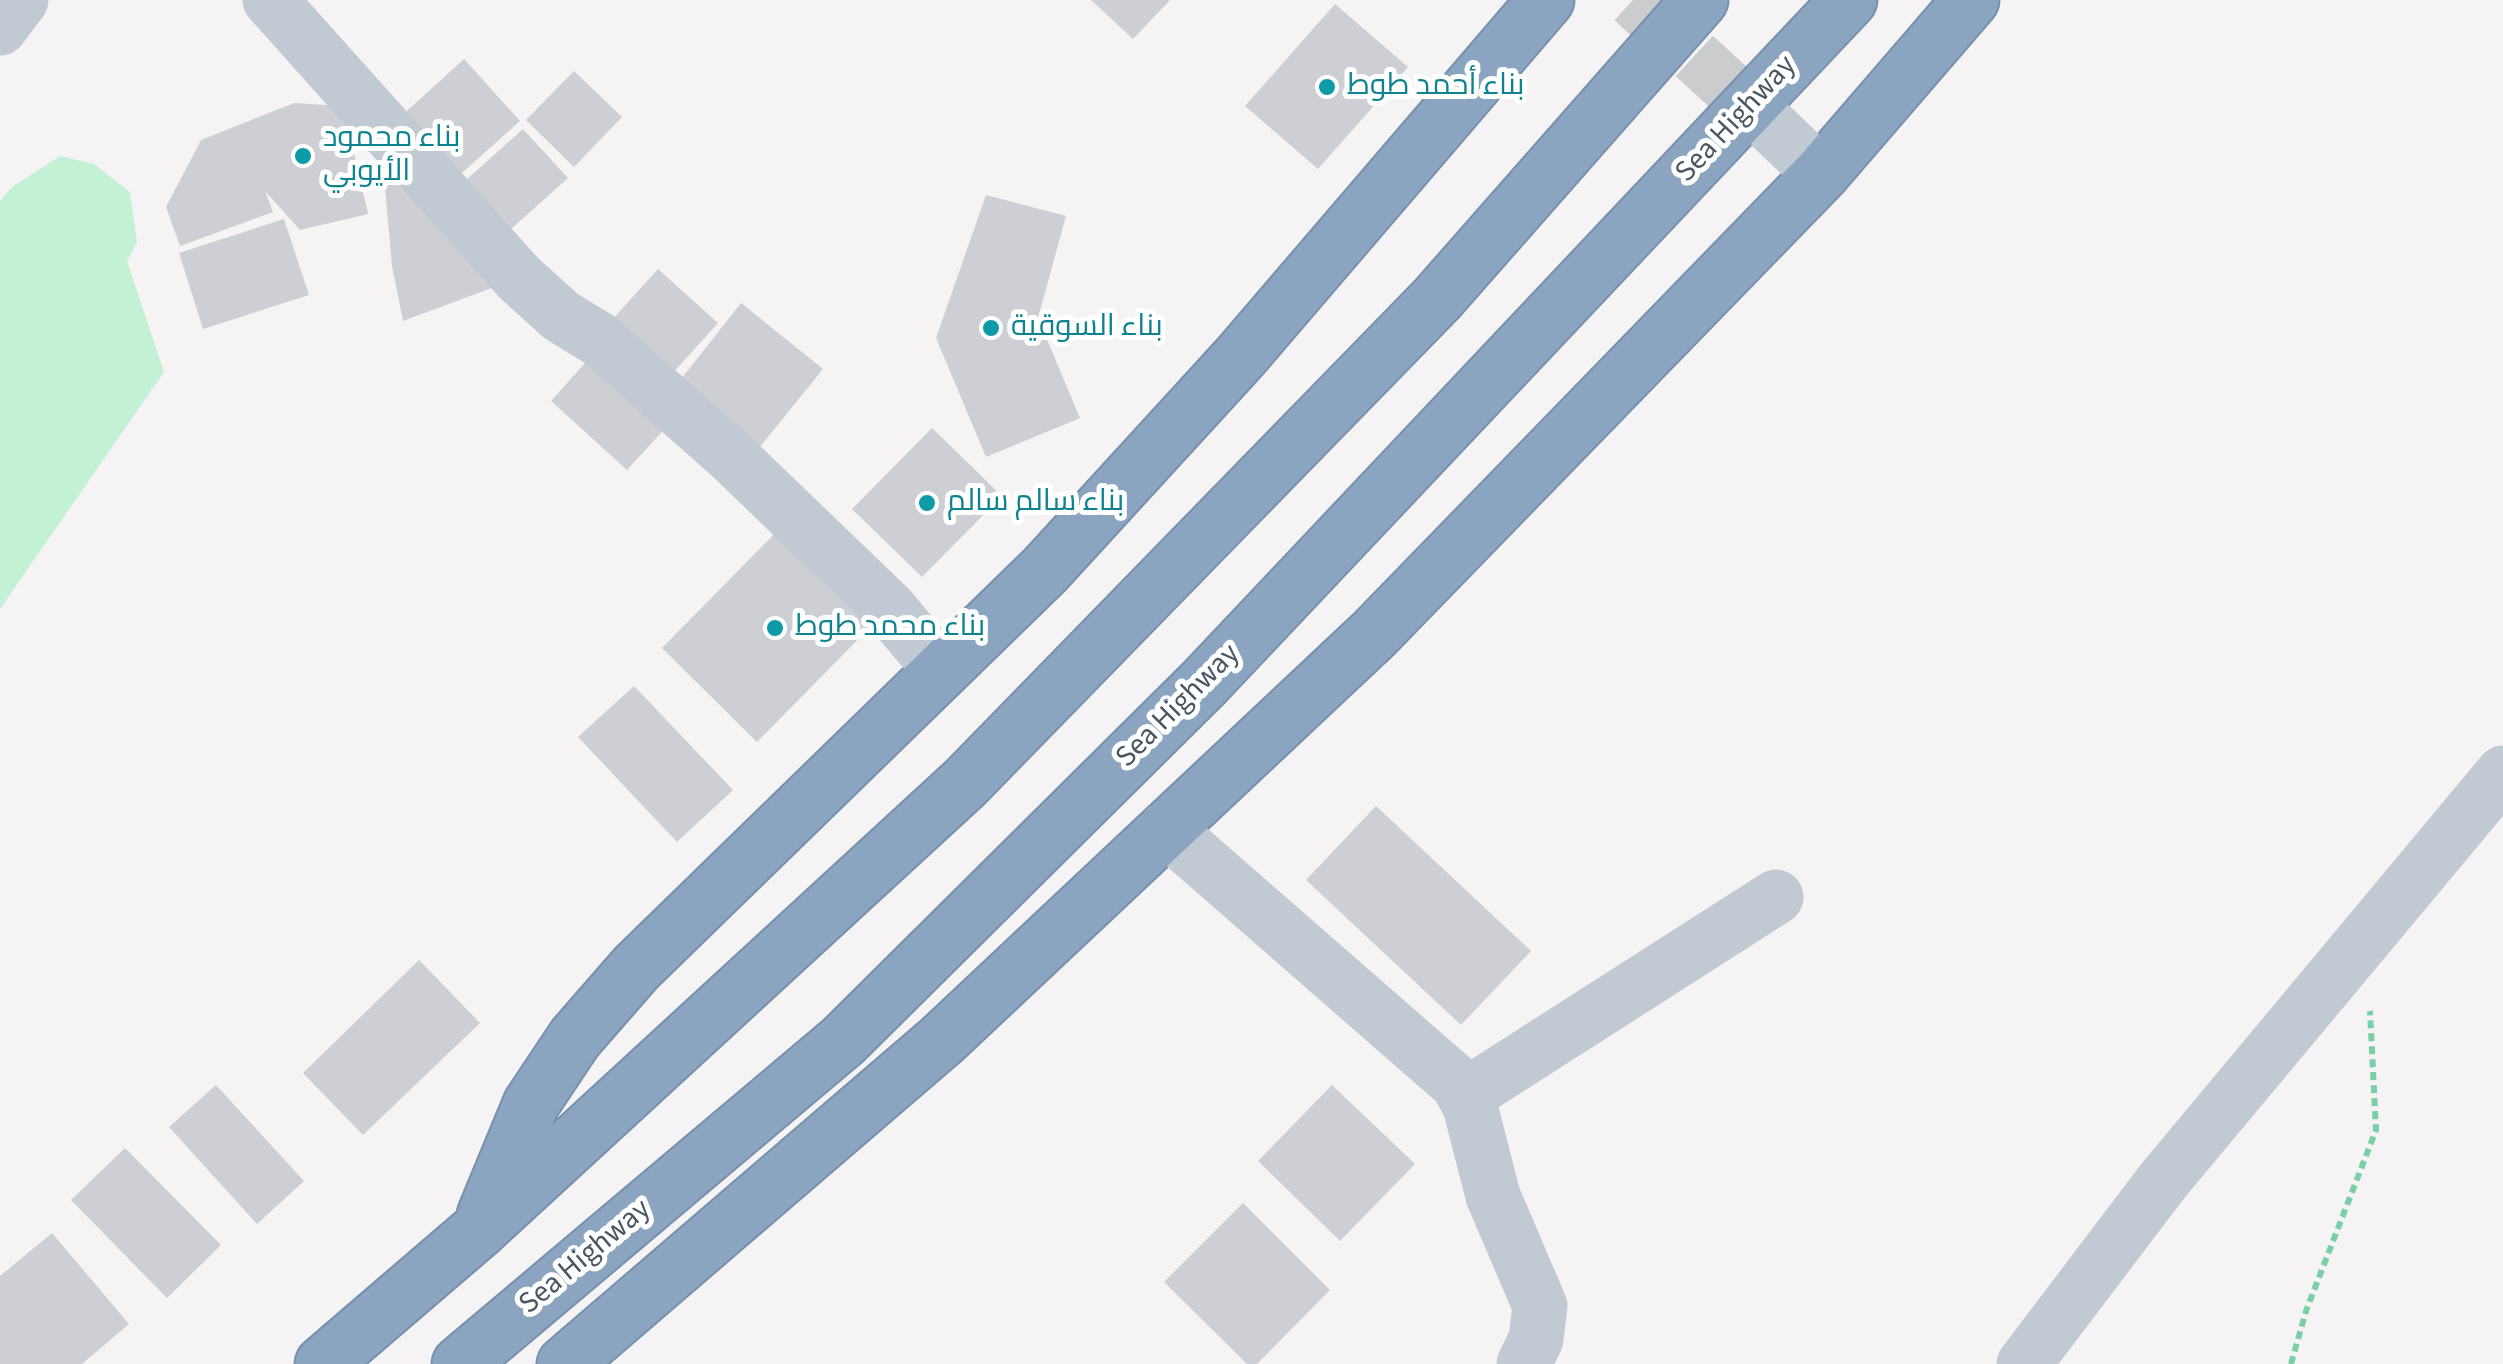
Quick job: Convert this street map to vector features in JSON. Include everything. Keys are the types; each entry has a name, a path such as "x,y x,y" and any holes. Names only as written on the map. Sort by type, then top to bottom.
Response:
{"highway":[{"path":"479,1230 530,1104 575,1038 698,903 1045,570 1240,357 1546,0"},
{"path":"322,1364 479,1230 965,783 1437,300 1700,0"},
{"name":"Sea Highway","path":"460,1364 843,1041 1204,684 1849,0"},
{"path":"565,1364 942,1040 1374,634 1821,174 1971,0"}],"street":[{"path":"0,28 21,0"},
{"path":"270,0 519,278 561,316 600,340 732,457 888,608 942,670"},
{"path":"1772,127 1821,174"},
{"path":"2024,1364 2162,1182 2503,772"},
{"path":"1166,829 1442,1066 1464,1096 1493,1196 1540,1306 1536,1339 1524,1364"},
{"path":"1464,1096 1776,898"}],"path":[{"path":"2291,1364 2306,1311 2376,1130 2366,938"}],"green space":[{"path":"60,156 94,164 130,192 137,242 127,261 164,372 0,609 0,201 12,187"}],"building":[{"path":"1091,0 1170,0 1133,39"},
{"name":"بناء أحمد طوط","path":"1335,4 1408,67 1318,169 1245,106"},
{"path":"464,59 520,121 453,181 397,120"},
{"path":"574,71 622,117 574,167 526,120"},
{"path":"294,103 343,106 368,214 300,230 265,191 273,212 180,246 166,207 201,140"},
{"path":"523,129 568,178 501,238 456,189"},
{"path":"383,165 505,283 403,321 392,266"},
{"name":"بناء السوقية","path":"986,195 1066,216 1038,318 1080,418 986,457 936,338"},
{"path":"284,219 309,295 203,329 179,253"},
{"path":"658,269 718,323 671,375 610,322"},
{"path":"741,303 823,369 759,448 678,383"},
{"path":"594,353 671,422 627,470 551,401"},
{"name":"بناء سالم سالم","path":"932,428 1002,496 922,577 852,509"},
{"name":"بناء محمد طوط","path":"793,515 889,608 757,742 662,648"},
{"path":"634,686 733,790 677,842 578,737"},
{"path":"1376,806 1531,951 1461,1025 1306,880"},
{"path":"419,960 480,1023 363,1135 303,1073"},
{"path":"216,1085 304,1181 257,1224 169,1127"},
{"path":"1332,1085 1415,1164 1340,1241 1258,1161"},
{"path":"125,1148 221,1245 167,1298 71,1200"},
{"path":"1243,1203 1330,1290 1257,1364 1247,1364 1164,1282"},
{"path":"52,1233 129,1324 82,1364 0,1364 0,1276"}],"tunnel":[{"path":"1633,0 1772,127"}],"place":[{"name":"بناء أحمد طوط","path":"1327,87"},
{"name":"بناء محمود الأيوبي","path":"303,156"},
{"name":"بناء السوقية","path":"991,328"},
{"name":"بناء سالم سالم","path":"927,503"},
{"name":"بناء محمد طوط","path":"775,628"}]}
